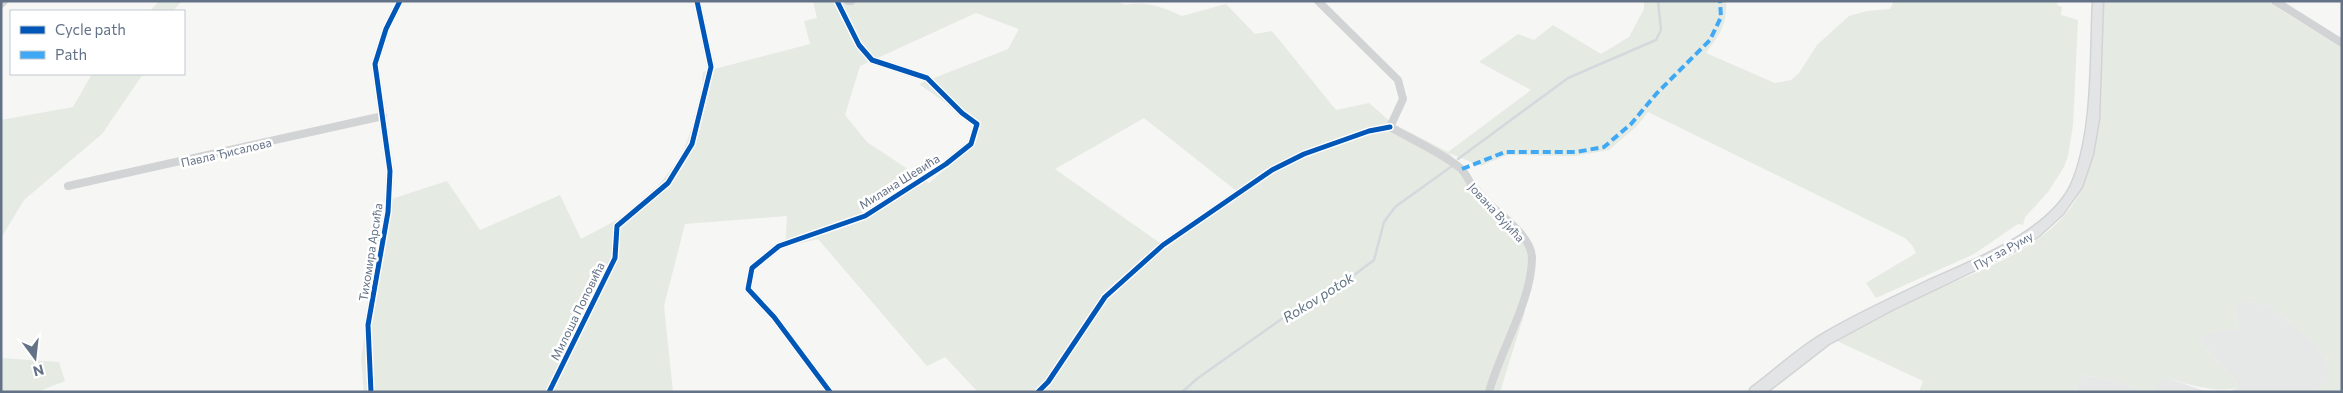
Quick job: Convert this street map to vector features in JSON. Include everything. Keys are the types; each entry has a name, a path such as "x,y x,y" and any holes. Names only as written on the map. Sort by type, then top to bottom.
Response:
{"main road":[{"name":"Пут за Руму","path":"1756,392 1804,354 1831,336 1887,306 2012,247 2034,233 2059,210 2076,187 2087,154 2092,119 2098,1"}],"street":[{"path":"1,4 4,1"},
{"name":"Тихомира Арсића","path":"371,392 368,326 388,212 389,159 375,64 386,29 400,1"},
{"name":"Милоша Поповића","path":"548,392 614,258 617,226 668,184 692,144 711,67 697,1"},
{"name":"Милана Шевића","path":"830,392 774,317 748,289 752,268 779,246 865,216 946,164 971,144 977,124 926,78 872,60 859,45 837,1"},
{"path":"1038,392 1048,382 1105,297 1162,245 1272,170 1304,154 1369,131 1390,127 1403,99 1398,80 1318,1"},
{"path":"2275,1 2342,43"},
{"name":"Павла Ђисалова","path":"68,186 383,116"},
{"name":"Јована Вујића","path":"1390,127 1448,158 1462,169 1475,190 1515,228 1532,257 1525,297 1495,370 1489,392"}],"shaded area":[{"path":"159,1 182,1 174,10 151,10"},
{"path":"813,1 1116,1 1126,5 1140,3 1154,6 1182,16 1226,4 1255,34 1272,31 1336,110 1369,103 1392,123 1448,152 1531,90 1479,62 1518,34 1534,40 1553,25 1601,54 1629,37 1644,9 1644,1 1726,1 1722,29 1706,53 1775,83 1791,80 1799,73 1817,45 1849,16 1867,11 1890,9 1894,1 2058,1 2057,5 2062,7 2061,15 2078,20 2073,125 2068,156 2064,167 2048,192 2025,217 2023,225 2018,224 1974,254 1876,298 1866,283 1916,253 1912,245 1905,238 1648,112 1637,126 1609,150 1575,156 1507,155 1481,166 1449,153 1506,217 1533,259 1524,315 1500,392 978,392 945,357 927,366 818,239 785,247 787,216 685,224 664,306 673,392 364,392 361,360 382,202 447,181 480,230 560,195 581,239 641,207 681,157 701,103 703,72 810,44 804,21 817,18","holes":["976,13 1019,29 1008,49 919,84 980,127 976,142 929,183 867,142 845,115 860,66","1144,118 1239,193 1167,248 1055,169"]},
{"path":"2103,1 2267,1 2342,48 2342,392 2313,392 2331,379 2325,358 2314,343 2270,306 2254,302 2235,304 2238,330 2219,330 2201,335 2199,340 2236,381 2237,388 2228,389 2200,387 2164,377 2151,391 2141,391 2110,380 2082,375 2075,389 2078,392 1919,392 1923,381 1835,340 1903,305 1996,264 2019,251 2041,237 2059,221 2075,201 2090,167 2094,145 2097,122"},
{"path":"91,75 142,75 102,134 24,200 1,238 1,120 73,107"},
{"path":"2254,302 2270,306 2314,343 2325,358 2332,379 2313,392 2230,392 2237,388 2236,381 2199,340 2201,335 2219,330 2238,330 2235,304"},
{"path":"1,358 59,362 65,381 37,392 1,392"},
{"path":"2082,375 2151,391 2164,377 2208,392 2078,392 2075,389"}],"waterway":[{"name":"Rokov potok","path":"1458,159 1568,78 1656,40 1661,30 1658,1"},
{"name":"Rokov potok","path":"1182,392 1198,378 1300,306 1334,290 1374,260 1384,222 1395,207 1452,166"}],"marked path":[{"path":"1462,169 1505,152 1576,152 1604,147 1631,124 1657,93 1710,40 1721,17 1720,1"}],"cycle path":[{"path":"371,392 368,325 388,212 390,171 375,64 386,29 400,1"},
{"path":"549,392 615,258 617,226 668,183 692,144 711,67 697,1"},
{"path":"830,392 774,317 748,289 752,268 779,246 865,216 946,164 971,144 977,124 962,113 927,78 872,60 859,45 837,1"},
{"path":"1038,392 1048,382 1105,297 1163,245 1272,170 1304,154 1369,131 1390,127"}]}
